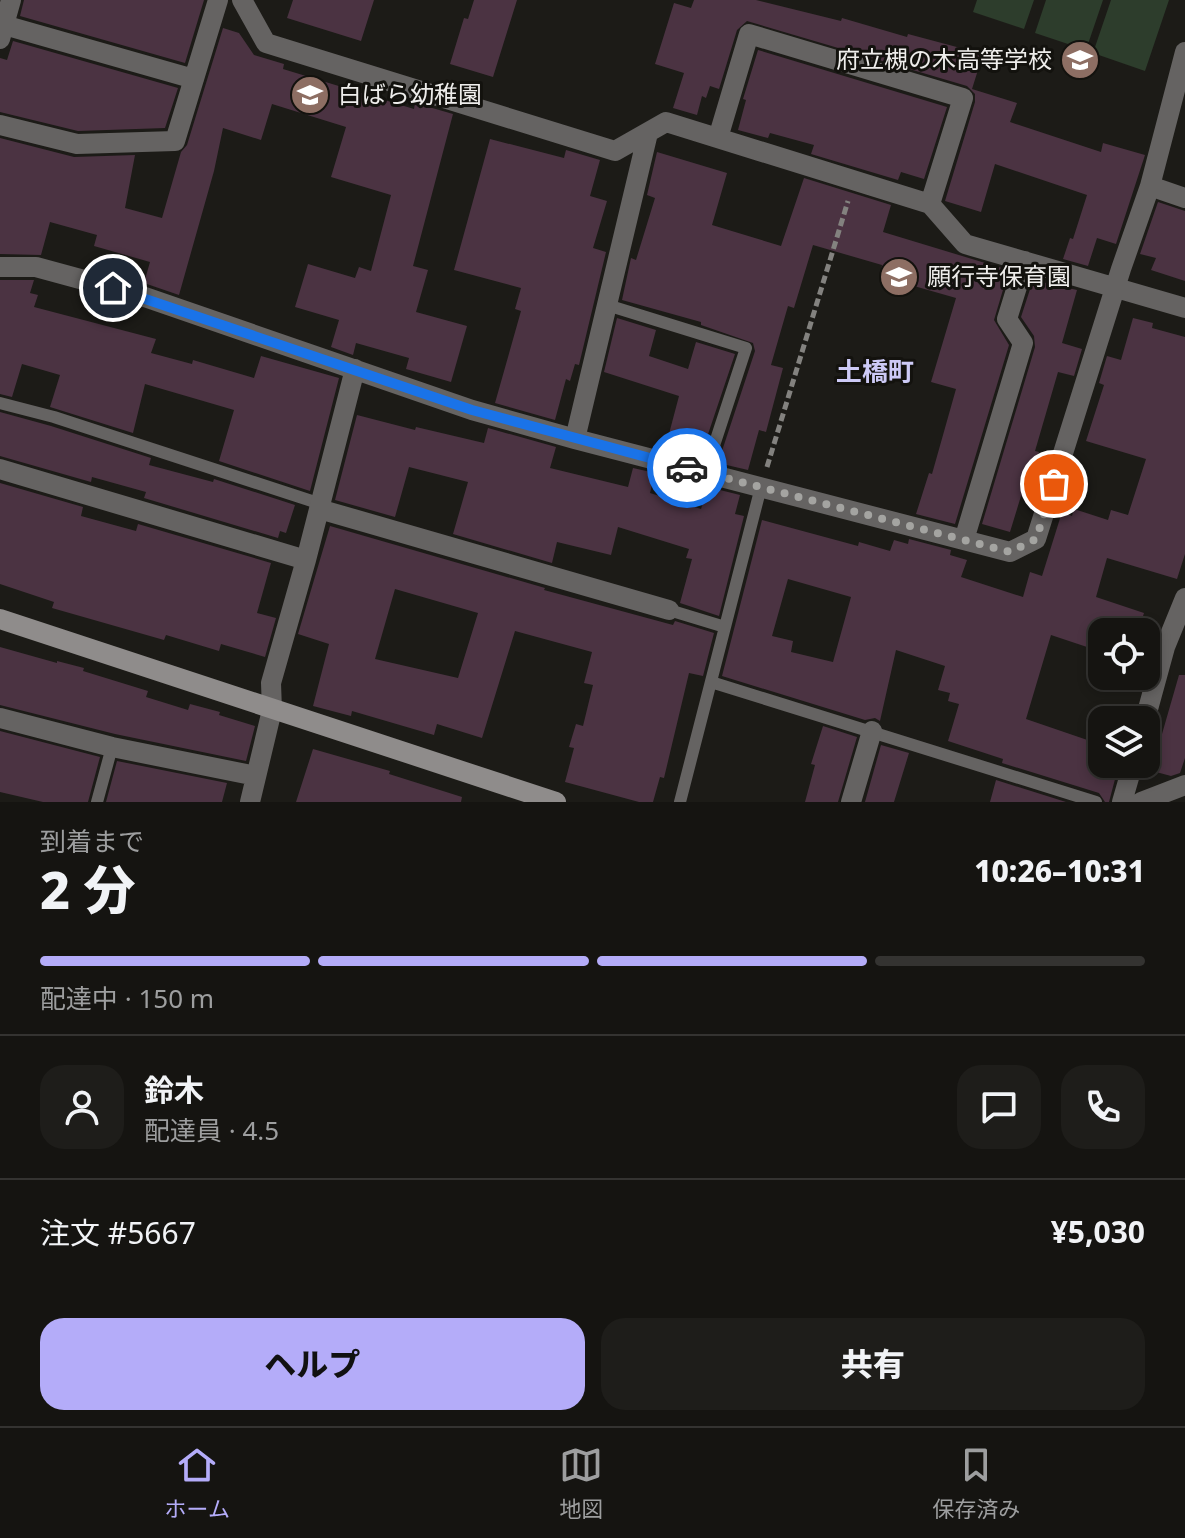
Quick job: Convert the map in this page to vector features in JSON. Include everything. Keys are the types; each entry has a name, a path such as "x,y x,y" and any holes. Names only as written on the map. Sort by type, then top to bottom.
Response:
{"street":[{"path":"11,0 2,32 194,79"},
{"path":"0,125 77,144 175,141 218,0"},
{"path":"242,0 266,43 615,151 666,122 930,204 965,244 1185,308"},
{"path":"718,138 749,34 963,98 930,204"},
{"path":"0,267 36,267 139,295 472,410 1010,552 1036,539 1180,88 1185,52"},
{"path":"575,439 648,133"},
{"path":"1150,186 1185,198"},
{"path":"964,540 1023,343 1007,319 1025,261"},
{"path":"250,802 272,710 271,683 355,369"},
{"path":"0,469 306,560"},
{"path":"320,506 669,610"},
{"path":"1149,706 1165,647 1185,598"},
{"path":"0,619 556,802"},
{"path":"0,718 112,747 256,776"},
{"path":"851,802 872,731"},
{"path":"1122,802 1129,778"},
{"path":"1141,802 1185,785"}],"lane":[{"path":"607,305 746,348 705,473"},
{"path":"0,403 54,417 320,506"},
{"path":"680,802 761,487"},
{"path":"669,610 725,627"},
{"path":"711,682 1096,802"},
{"path":"97,802 112,747"}],"path":[{"path":"761,487 854,181"}],"green space":[{"path":"977,0 1034,0 1024,29 973,12"},
{"path":"1046,0 1103,0 1086,50 1035,33"},
{"path":"1111,0 1169,0 1145,71 1093,53"}],"building":[{"path":"24,0 204,0 185,63 20,16"},
{"path":"293,0 374,0 361,41 287,18"},
{"path":"474,0 517,0 493,77 450,64 464,18 468,19"},
{"path":"694,0 756,0 983,54 972,89 1017,103 1010,122 1101,152 1103,143 1145,155 1116,244 1097,238 1088,266 1063,259 1087,195 995,164 981,212 945,201 975,102 975,94 967,86 747,21 737,30 719,89 710,86 706,98 702,96 697,115 673,108 684,73 655,64 674,3 691,8"},
{"path":"223,28 239,33 254,55 284,64 283,69 414,109 415,103 453,114 413,266 428,270 416,312 467,326 451,382 406,369 409,358 356,343 353,355 331,347 339,320 295,307 308,264 355,278 359,267 371,271 391,195 331,177 346,127 272,104 261,140 223,128 179,295 144,283 150,262 94,246 97,235 50,222 41,255 0,254 0,138 74,157 135,155 125,208 162,218"},
{"path":"13,41 178,88 165,128 78,131 0,112 0,58 7,60"},
{"path":"758,50 947,107 924,179 901,172 898,180 811,154 814,145 770,133 768,138 738,130 746,100 743,99"},
{"path":"490,139 564,158 566,150 600,160 590,196 607,201 593,248 606,252 579,365 575,364 570,381 566,379 555,420 495,403 521,311 515,309 521,288 454,270"},
{"path":"657,152 727,173 712,225 781,246 804,178 891,205 883,232 1005,269 1004,272 1008,273 994,320 1009,345 955,524 916,514 929,473 932,474 956,389 931,382 956,298 886,278 887,273 881,271 882,265 813,245 794,308 788,306 771,365 783,368 766,432 759,430 748,470 718,463 755,351 753,343 701,325 701,322 622,300 631,258 636,260 655,198 647,195"},
{"path":"1158,202 1185,211 1185,281 1151,270 1156,258 1140,254"},
{"path":"0,280 34,280 30,293 38,295 34,307 156,339 151,353 192,364 193,360 254,378 261,356 339,378 310,491 219,461 234,410 145,384 133,433 50,407 60,375 22,364 12,397 0,394"},
{"path":"1033,280 1077,290 1062,343 1082,349 1074,376 1058,372 1035,451 1039,452 1010,532 982,524 1035,347 1034,336 1021,317"},
{"path":"617,318 656,330 649,356 688,369 696,342 735,354 700,458 665,449 679,396 604,372"},
{"path":"1133,318 1153,323 1152,328 1185,337 1185,554 1177,579 1107,558 1096,597 1144,613 1142,618 1088,618 1088,647 1051,635 1026,719 1088,740 1088,778 1115,778 1109,802 1105,802 1099,793 1002,763 1003,759 948,741 959,704 948,701 950,693 938,690 945,666 896,650 880,721 875,718 865,720 722,676 762,520 858,546 859,542 890,551 894,540 908,544 909,539 951,550 950,555 967,560 961,577 1023,597 1030,572 1042,576 1062,512 1072,516 1074,509 1108,520 1111,510 1128,515 1146,459 1086,441 1104,385 1099,383 1107,356 1121,360","holes":["788,579 851,597 833,662 791,652 793,641 772,636"]},
{"path":"0,412 151,458 149,465 213,482 214,479 295,505 286,533 280,531 278,538 144,498 146,492 92,477 91,482 0,456"},
{"path":"357,415 484,443 488,428 556,447 550,468 628,487 633,468 655,473 650,493 701,509 708,487 740,495 735,514 744,516 719,616 680,603 692,559 686,558 689,549 618,527 611,555 557,542 552,563 453,534 468,482 409,467 395,517 335,500"},
{"path":"0,483 83,507 81,516 136,531 138,524 271,563 257,613 276,618 265,657 221,644 219,651 166,635 164,640 52,608 54,602 0,584"},
{"path":"330,526 544,590 714,633 703,676 689,673 664,778 660,777 653,802 639,802 565,782 574,748 569,747 576,724 583,726 593,685 584,683 592,652 515,631 482,738 437,724 434,735 352,711 351,716 313,706 329,644 298,634","holes":["395,589 478,613 458,678 375,659"]},
{"path":"0,647 84,668 83,671 148,691 146,697 188,710 190,704 255,726 246,761 115,734 0,705"},
{"path":"1179,675 1185,675 1185,758 1180,773 1171,776 1160,773 1162,734"},
{"path":"823,726 857,737 838,802 805,802 815,765 811,764"},
{"path":"0,731 100,757 88,802 43,802 0,792"},
{"path":"881,745 909,753 894,802 865,802"},
{"path":"313,749 390,771 389,774 462,797 461,802 296,802"},
{"path":"117,761 227,783 222,802 106,802"},
{"path":"996,780 1066,802 990,802"}],"way so far":[{"path":"687,468 1010,552 1036,539 1054,484"}],"place":[{"name":"府立槻の木高等学校","path":"1080,60"},
{"name":"白ばら幼稚園","path":"310,95"},
{"name":"願行寺保育園","path":"899,277"}],"district":[{"name":"土橋町","path":"875,372"}],"route":[{"path":"113,288 472,410 687,468"}]}
